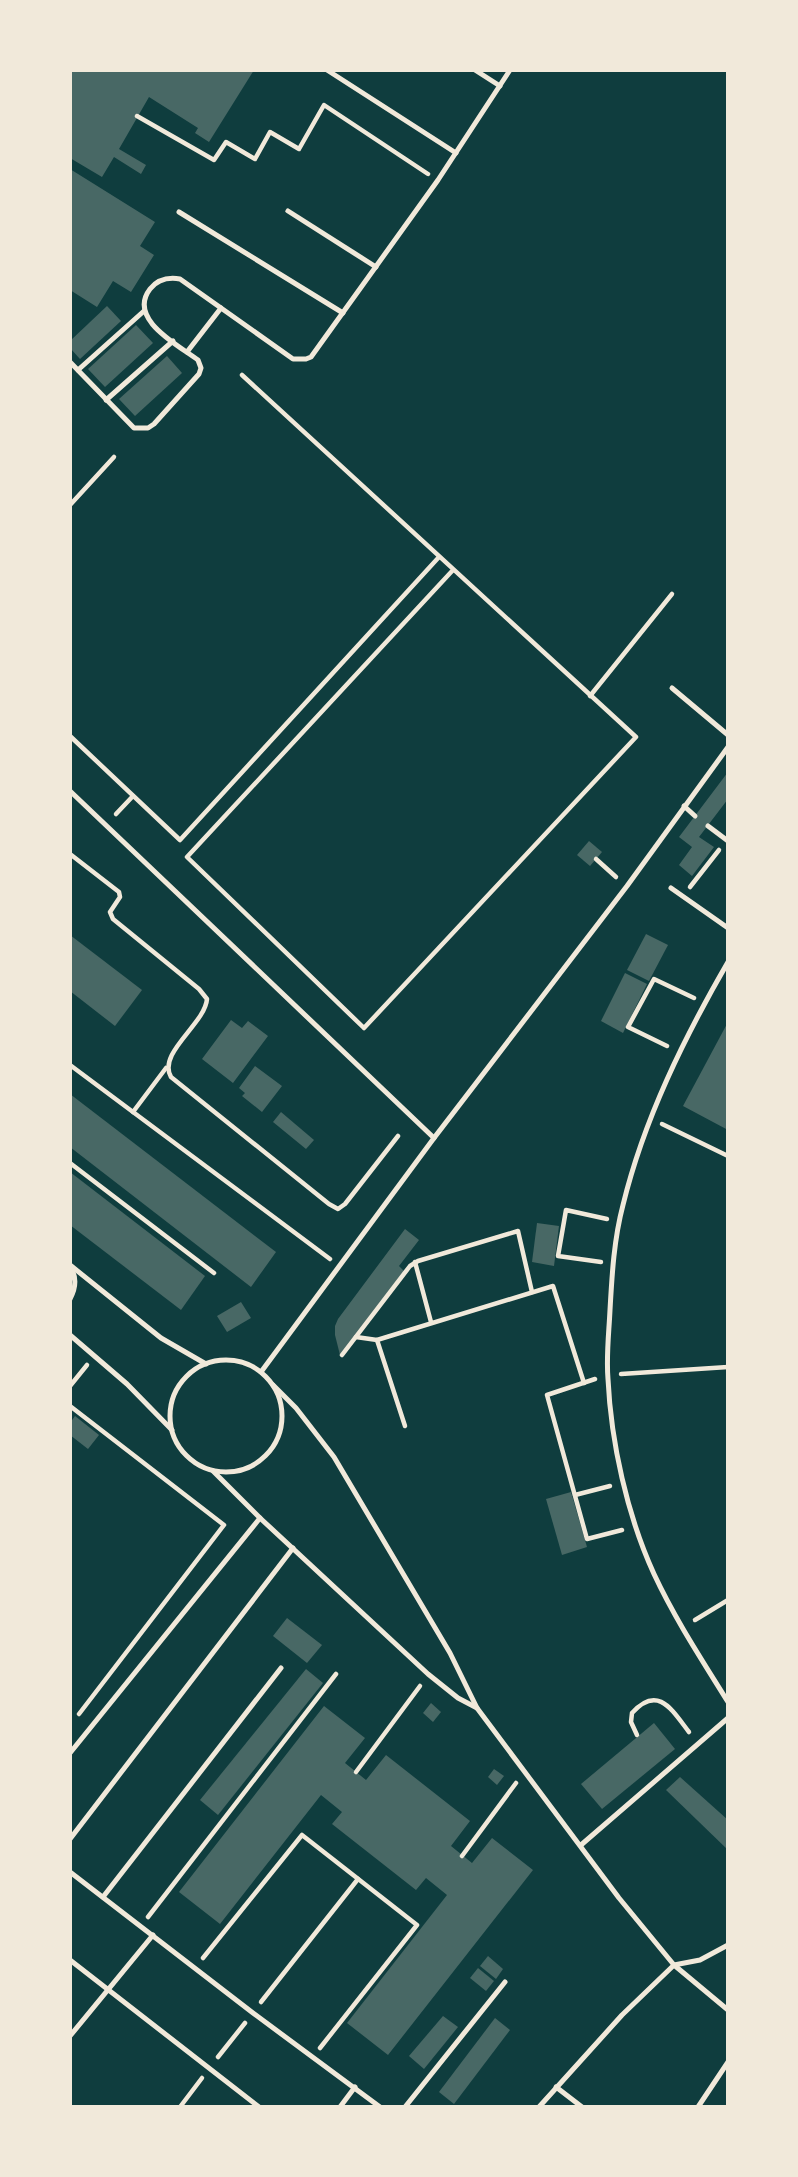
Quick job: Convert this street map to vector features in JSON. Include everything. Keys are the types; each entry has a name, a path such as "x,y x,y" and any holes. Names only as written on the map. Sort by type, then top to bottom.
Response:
{"lane":[{"path":"327,70 456,153"},
{"path":"475,70 500,86"},
{"path":"70,362 134,428 148,428 199,374 200,363 152,326 144,311 147,293 152,287 157,282 172,278 180,279 293,359 306,359 314,354 456,153 510,70"},
{"path":"288,211 376,267"},
{"path":"179,212 344,313"},
{"path":"187,352 221,308"},
{"path":"78,370 144,311"},
{"path":"106,400 173,341"},
{"path":"672,688 728,735"},
{"path":"261,1372 434,1138 627,886 728,747"},
{"path":"70,791 434,1138"},
{"path":"684,806 695,816"},
{"path":"708,826 727,840"},
{"path":"671,888 728,928"},
{"path":"728,962 679,1052 635,1166 612,1263 607,1375 611,1424 636,1526 654,1573 682,1627 728,1702"},
{"path":"70,1265 76,1279 70,1299"},
{"path":"70,1265 161,1338 206,1364"},
{"path":"70,1335 127,1384 172,1430"},
{"path":"273,1385 280,1400 280,1433 261,1461 246,1469 213,1471 187,1456 178,1444 172,1430 170,1414 173,1398 192,1371 206,1364 234,1360 248,1365 261,1372 296,1408 334,1457 450,1653 477,1708 619,1898 674,1965 728,2010"},
{"path":"213,1471 428,1674 458,1698 477,1708"},
{"path":"70,1753 260,1517"},
{"path":"70,1839 293,1548"},
{"path":"103,1897 281,1668"},
{"path":"581,1845 728,1718"},
{"path":"70,1872 380,2107"},
{"path":"70,2036 153,1935"},
{"path":"539,2107 622,2015 674,1965 700,1960 728,1945"},
{"path":"70,1960 258,2107"},
{"path":"405,2107 505,1982"},
{"path":"698,2107 728,2062"},
{"path":"340,2107 355,2087"},
{"path":"556,2087 582,2107"}],"path":[{"path":"137,116 214,160 226,142 255,159 270,132 299,149 324,105 415,166"},
{"path":"242,375 636,737 364,1028 187,857 453,570"},
{"path":"70,505 114,457"},
{"path":"70,736 180,841 439,557"},
{"path":"590,696 672,594"},
{"path":"106,825 133,796"},
{"path":"683,896 727,840"},
{"path":"70,854 119,892 120,897 110,912 113,919 199,989 207,999 203,1011 167,1067 133,1112"},
{"path":"596,859 627,886"},
{"path":"679,1052 628,1027 654,979 704,1003"},
{"path":"70,1065 339,1266"},
{"path":"167,1067 171,1077 334,1208 338,1209 345,1204 398,1136"},
{"path":"651,1119 728,1156"},
{"path":"70,1163 214,1273"},
{"path":"612,1263 558,1256 566,1210 620,1222"},
{"path":"342,1355 415,1262 518,1231 532,1292"},
{"path":"415,1262 431,1322"},
{"path":"356,1337 377,1340 553,1286 584,1383"},
{"path":"377,1340 405,1426"},
{"path":"70,1386 94,1356"},
{"path":"70,1406 224,1525 78,1716"},
{"path":"575,1495 624,1482"},
{"path":"682,1627 728,1600"},
{"path":"141,1926 336,1674"},
{"path":"356,1772 428,1674"},
{"path":"637,1735 631,1722 632,1713 653,1699 670,1707 698,1743"},
{"path":"462,1856 524,1771"},
{"path":"195,1968 302,1835 417,1925 313,2057"},
{"path":"180,2107 358,1879"}],"building":[{"path":"70,70 254,70 209,142 195,133 198,128 149,97 119,149 146,165 141,174 114,157 102,177 70,158"},
{"path":"70,169 155,222 140,246 154,255 131,292 113,281 97,307 70,290"},
{"path":"107,306 121,321 80,359 70,348 70,341"},
{"path":"136,325 153,343 105,387 88,369"},
{"path":"167,356 182,373 135,416 119,399"},
{"path":"728,772 728,799 699,837 714,847 692,876 679,865 692,847 679,837"},
{"path":"589,841 602,852 590,866 577,855"},
{"path":"646,934 668,945 649,981 627,970"},
{"path":"70,935 142,990 115,1026 70,991"},
{"path":"625,973 647,984 623,1033 601,1021"},
{"path":"231,1020 242,1028 248,1021 268,1036 233,1083 202,1059"},
{"path":"728,1022 728,1130 683,1106"},
{"path":"255,1066 282,1086 262,1112 242,1096 245,1093 239,1088"},
{"path":"70,1094 276,1252 251,1287 70,1147"},
{"path":"281,1112 314,1140 306,1149 273,1122"},
{"path":"70,1172 205,1276 181,1310 70,1225"},
{"path":"537,1223 559,1226 554,1266 532,1262"},
{"path":"405,1229 419,1240 399,1266 404,1271 340,1355 335,1335 338,1319"},
{"path":"241,1302 251,1318 227,1332 217,1316"},
{"path":"75,1416 99,1435 88,1449 70,1435 70,1423"},
{"path":"571,1492 587,1547 562,1555 546,1499"},
{"path":"287,1618 322,1645 307,1663 273,1636"},
{"path":"306,1669 323,1683 218,1815 200,1800"},
{"path":"431,1703 441,1712 433,1722 423,1713"},
{"path":"324,1706 365,1738 345,1763 366,1780 386,1755 470,1821 451,1846 472,1863 492,1838 533,1870 388,2055 347,2023 447,1895 426,1878 416,1890 332,1824 342,1812 321,1795 220,1924 179,1892"},
{"path":"654,1723 675,1749 602,1809 581,1784"},
{"path":"494,1769 504,1776 497,1785 488,1777"},
{"path":"680,1777 728,1820 728,1850 666,1790"},
{"path":"488,1956 503,1969 496,1979 480,1966"},
{"path":"478,1968 494,1981 486,1991 470,1978"},
{"path":"443,2016 458,2027 424,2069 409,2056"},
{"path":"495,2018 510,2030 454,2104 439,2092"}]}
